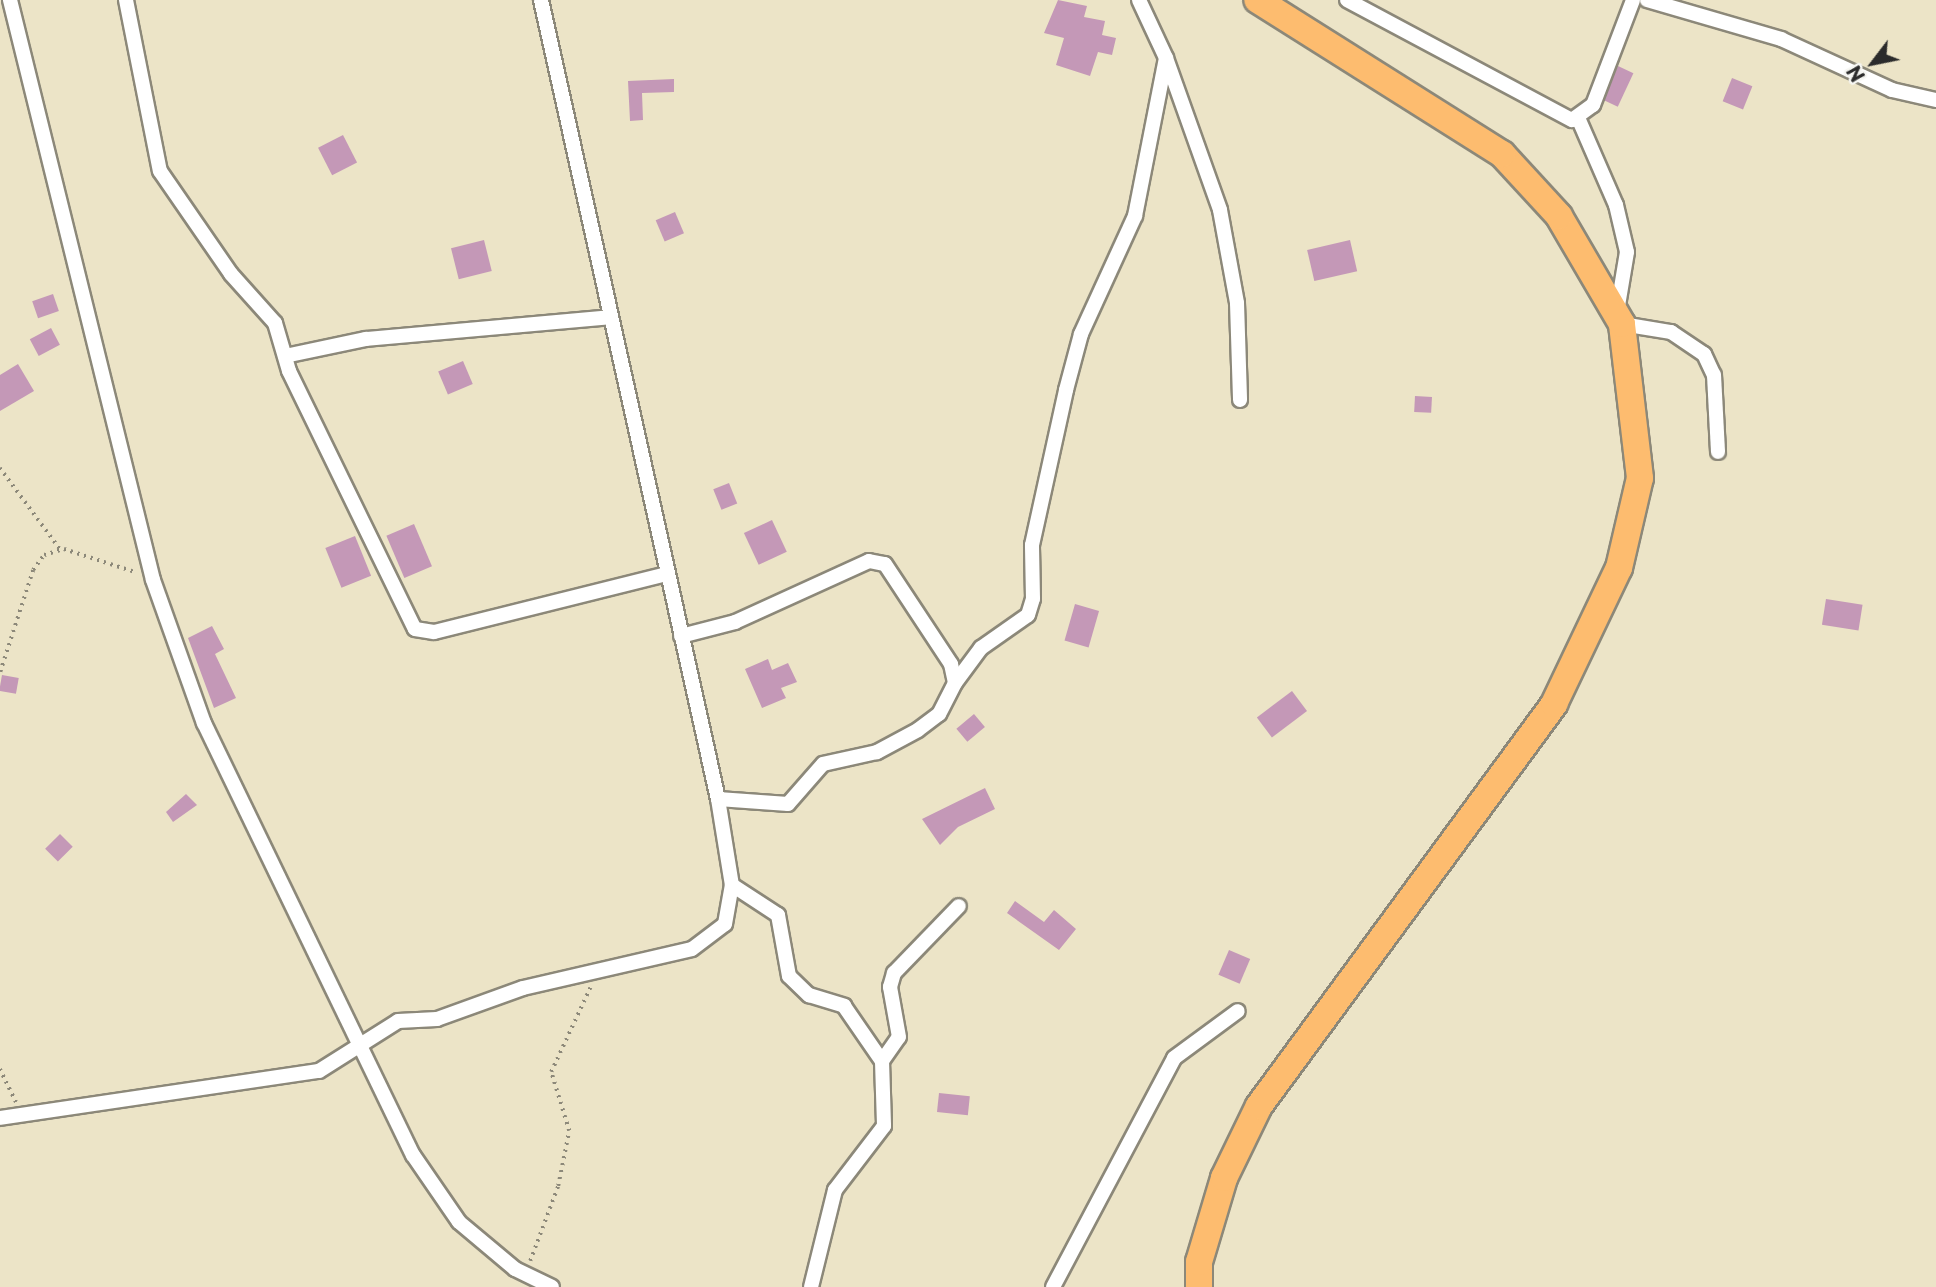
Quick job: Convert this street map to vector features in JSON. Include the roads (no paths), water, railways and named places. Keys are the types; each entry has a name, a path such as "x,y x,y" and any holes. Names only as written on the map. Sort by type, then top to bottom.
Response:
{"highway":[{"path":"1199,1287 1199,1262 1224,1178 1259,1106 1554,704 1619,568 1640,478 1619,318 1559,216 1502,154 1257,0"}],"street":[{"path":"10,0 153,580 204,723 356,1043 436,1191 459,1222 515,1269 552,1287"},
{"path":"126,0 160,171 231,274 268,311 285,356 415,629 434,632 666,574"},
{"path":"0,1118 319,1071 340,1063 356,1043 398,1021 437,1019 523,988 600,975 671,958 710,939 725,924 732,886 718,799 666,574 541,0"},
{"path":"1139,0 1166,58 1213,183 1231,255 1240,400"},
{"path":"1347,0 1495,74 1558,116 1579,120"},
{"path":"1579,120 1593,105 1633,0"},
{"path":"1647,0 1791,43 1892,90 1936,100"},
{"path":"718,799 789,804 823,764 877,752 918,730 939,714 956,683 981,648 1028,615 1033,599 1031,545 1066,390 1081,334 1135,216 1166,58"},
{"path":"1579,120 1616,205 1627,252 1619,318 1671,332 1704,354 1714,375 1718,452"},
{"path":"285,356 366,339 611,317"},
{"path":"681,636 735,622 869,561 886,564 901,584 951,664 956,683"},
{"path":"732,886 778,915 789,976 808,995 844,1006 882,1061 884,1126 835,1190 811,1287"},
{"path":"882,1061 899,1037 890,986 894,972 959,906"},
{"path":"1053,1287 1174,1058 1238,1011"}]}
